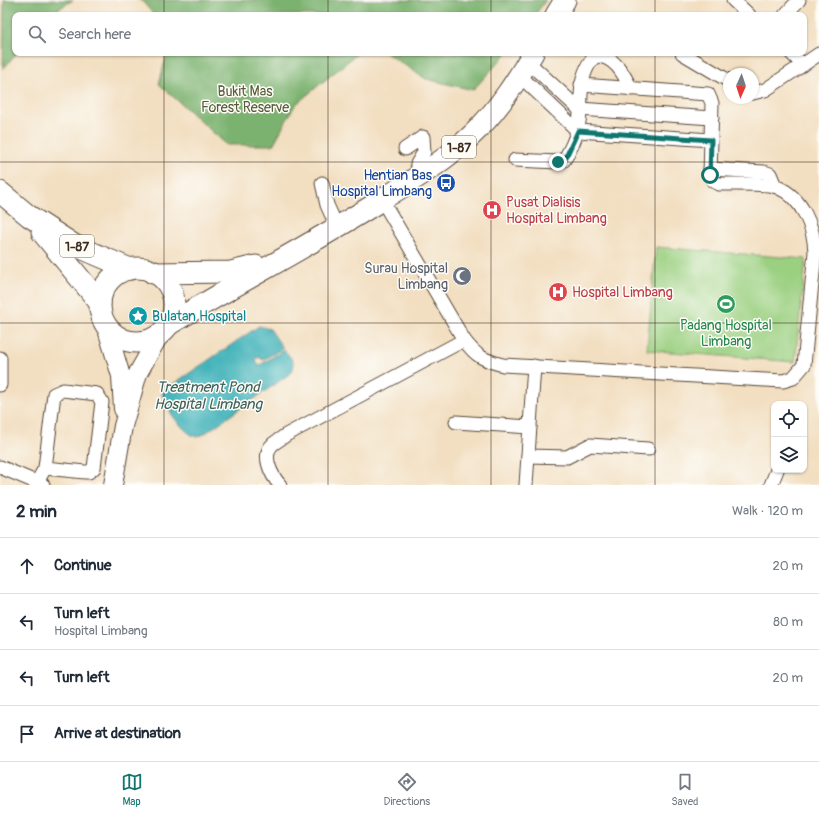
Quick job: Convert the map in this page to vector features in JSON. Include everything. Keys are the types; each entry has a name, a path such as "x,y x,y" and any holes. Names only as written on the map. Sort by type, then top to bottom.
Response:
{"highway":[{"path":"558,12 565,0"},
{"name":"1-87","path":"164,329 233,285 337,227 424,174 455,150 478,129 499,104 527,63"},
{"name":"1-87","path":"0,192 29,216 74,245 130,269"},
{"name":"1-87","path":"29,216 100,303"},
{"name":"1-87","path":"153,273 231,272 280,260"},
{"path":"130,269 142,269 153,273 163,280 170,290 173,301 172,314 164,329 143,341 125,340 114,334 106,326 101,315 100,303 102,291 109,281 118,273 130,269"}],"main road":[{"path":"106,326 121,376 124,426"},
{"path":"113,485 124,426 138,372 164,329"}],"street":[{"path":"733,0 746,12"},
{"path":"788,12 799,0"},
{"path":"759,92 765,90 819,54"},
{"path":"515,160 561,161 566,157 578,131 581,85 590,62 595,56 602,56 609,59 619,67 631,89"},
{"path":"687,56 723,77"},
{"path":"794,56 803,65"},
{"path":"527,63 579,109 712,118"},
{"path":"527,63 578,131 711,140"},
{"path":"382,200 464,340 476,355 489,361 502,365 784,381 792,378 804,366 815,252 814,237 800,205 790,194 775,186 715,183 711,178 710,169 712,99 708,94 581,85"},
{"path":"405,149 423,137 424,152 417,164 424,174"},
{"path":"322,183 326,205 337,227"},
{"path":"280,485 268,465 268,454 272,445 286,435 464,340"},
{"path":"0,358 0,385"},
{"path":"526,485 534,366"},
{"path":"0,466 40,484 45,468 53,397 59,390 94,393 100,396 102,402 95,465 89,472 45,468"},
{"path":"456,422 530,427"},
{"path":"528,456 567,457 590,445 648,449"},
{"path":"96,448 120,452"},
{"path":"772,485 776,473"}],"green space":[{"path":"4,0 73,0 54,12 12,12 12,56 14,56 3,69"},
{"path":"139,0 546,0 537,12 151,12 142,1"},
{"name":"Bukit Mas Forest Reserve","path":"166,56 354,56 295,105 273,145 227,145 159,84"},
{"path":"391,56 504,56 473,90 426,79"},
{"name":"Padang Hospital Limbang","path":"656,247 806,259 795,362 647,350"}],"water":[{"name":"Treatment Pond Hospital Limbang","path":"259,326 270,329 283,348 263,360 259,357 256,359 257,364 260,365 284,350 291,358 293,363 291,373 204,434 197,437 192,435 175,419 166,406 162,394 166,389"}],"place":[{"name":"Hentian Bas Hospital Limbang","path":"446,183"},
{"name":"Pusat Dialisis Hospital Limbang","path":"492,210"},
{"name":"Surau Hospital Limbang","path":"462,276"},
{"name":"Hospital Limbang","path":"558,292"},
{"name":"Padang Hospital Limbang","path":"726,304"},
{"name":"Bulatan Hospital","path":"138,316"}],"route":[{"path":"558,162 564,160 566,157 578,131 711,140 710,175"}]}
